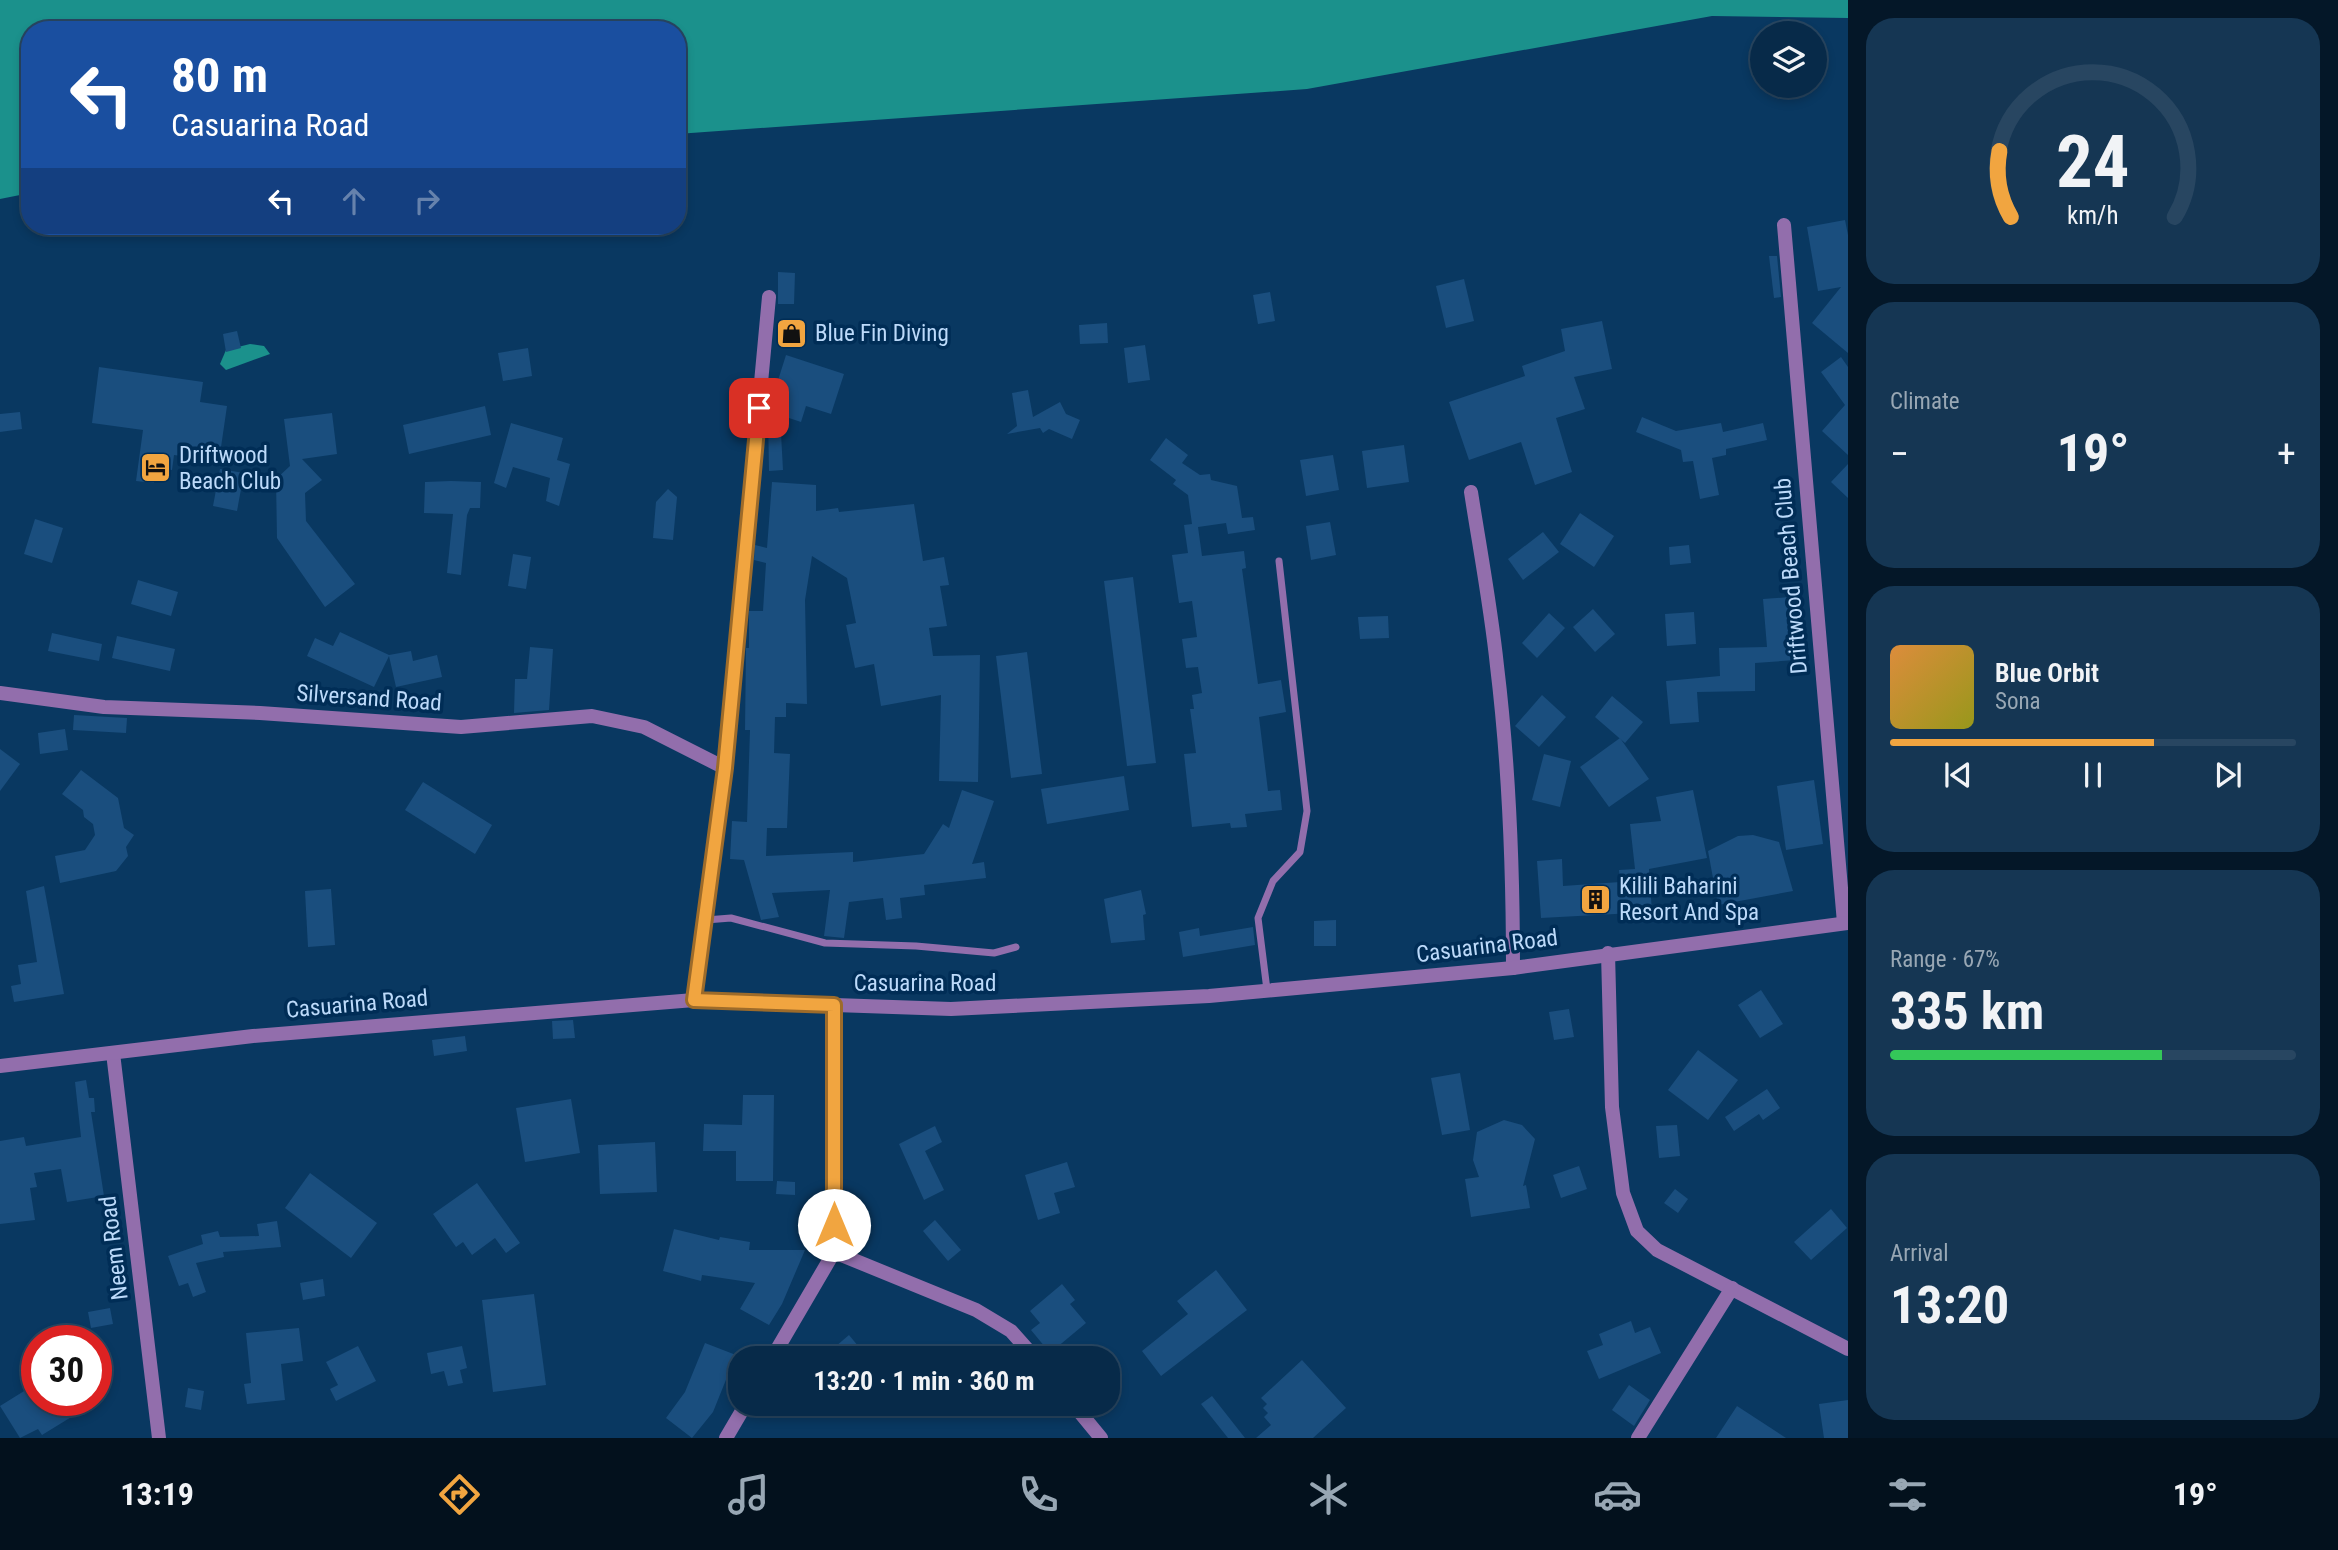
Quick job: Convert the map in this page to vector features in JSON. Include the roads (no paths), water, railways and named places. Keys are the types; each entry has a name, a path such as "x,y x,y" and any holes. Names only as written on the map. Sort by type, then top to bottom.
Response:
{"street":[{"name":"Driftwood Beach Club","path":"1784,225 1846,923"},
{"path":"694,1000 725,768 769,297"},
{"path":"1471,492 1497,664 1513,895 1513,968"},
{"name":"Silversand Road","path":"0,693 104,707 260,713 461,727 592,716 644,727 725,768"},
{"name":"Casuarina Road","path":"0,1066 253,1036 694,1000 951,1009 1115,1002 1513,968 1608,953 1846,923"},
{"path":"1608,953 1612,1107 1623,1193 1637,1231 1657,1250 1848,1349"},
{"path":"779,1346 834,1252 834,1005"},
{"name":"Neem Road","path":"113,1053 159,1438"},
{"path":"834,1252 976,1310 1011,1331 1024,1346"},
{"path":"1638,1438 1732,1287"},
{"path":"726,1438 739,1416"},
{"path":"1083,1416 1101,1438"}],"lane":[{"path":"1267,990 1258,918 1273,881 1300,852 1307,811 1279,561"},
{"path":"706,920 731,918 825,943 916,946 994,953 1016,947"}],"place":[{"name":"Blue Fin Diving","path":"792,333"},
{"name":"Driftwood Beach Club","path":"156,468"},
{"name":"Kilili Baharini Resort And Spa","path":"1596,899"}]}
